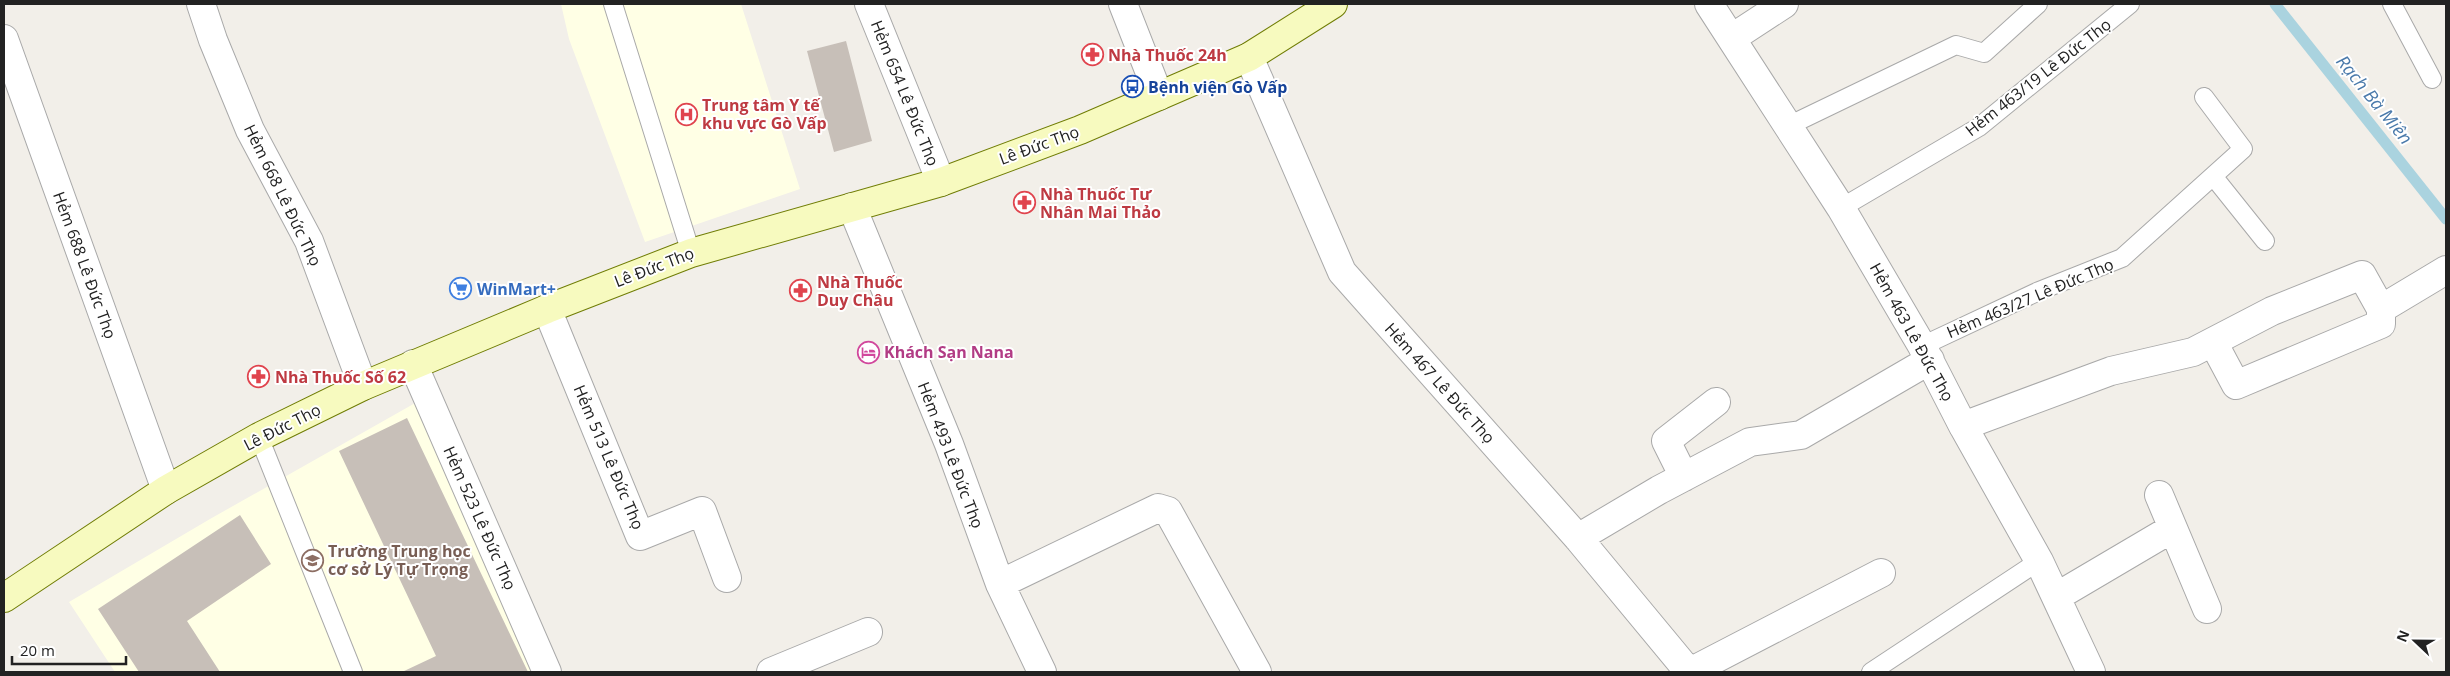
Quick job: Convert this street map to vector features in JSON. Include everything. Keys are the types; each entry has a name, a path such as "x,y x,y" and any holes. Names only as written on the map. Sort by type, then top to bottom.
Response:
{"main road":[{"name":"Lê Đức Thọ","path":"4,598 166,490 259,437 412,364 547,308 691,252 941,182 1080,130 1249,58 1333,4"}],"street":[{"name":"Hẻm 668 Lê Đức Thọ","path":"201,4 213,40 250,130 309,241 363,386"},
{"name":"Hẻm 654 Lê Đức Thọ","path":"869,4 941,182"},
{"path":"1123,4 1159,96"},
{"name":"Hẻm 463 Lê Đức Thọ","path":"1709,4 1841,208 1926,353 1963,426 2039,561 2091,672"},
{"path":"1732,38 1784,4"},
{"name":"Hẻm 688 Lê Đức Thọ","path":"4,39 166,490"},
{"name":"Hẻm 467 Lê Đức Thọ","path":"1249,58 1342,272 1578,538 1689,672"},
{"name":"Hẻm 493 Lê Đức Thọ","path":"852,207 949,444 1000,584 1042,672"},
{"path":"2381,309 2446,270"},
{"path":"1963,426 2111,371 2193,352 2272,311 2362,275 2381,309 2381,324 2236,385 2213,342"},
{"name":"Hẻm 513 Lê Đức Thọ","path":"547,308 640,536 702,511 727,578"},
{"path":"1578,538 1684,477 1750,442 1801,435 1926,353"},
{"name":"Hẻm 523 Lê Đức Thọ","path":"412,364 547,672"},
{"path":"1684,477 1666,441 1716,402"},
{"path":"2159,495 2207,609"},
{"path":"1000,584 1158,508 1164,508 1168,511 1257,672"},
{"path":"2056,597 2173,528"},
{"path":"1689,672 1881,573"},
{"path":"771,672 868,632"}],"lane":[{"path":"613,4 691,252"},
{"path":"1788,126 1956,45 1984,53 2038,4"},
{"name":"Hẻm 463/19 Lê Đức Thọ","path":"1841,208 1979,127 2130,4"},
{"path":"2392,4 2432,78"},
{"name":"Hẻm 463/27 Lê Đức Thọ","path":"1926,353 2039,291 2122,258 2214,176 2243,149 2204,97"},
{"path":"2214,176 2265,241"},
{"path":"259,437 353,672"},
{"path":"1870,672 2039,561"}],"shaded area":[{"name":"Trung tâm Y tế khu vực Gò Vấp","path":"561,4 741,4 800,189 645,242 569,39"},
{"name":"Trường Trung học cơ sở Lý Tự Trọng","path":"417,402 534,672 115,672 69,602 210,519"}],"building":[{"path":"846,41 872,141 834,152 807,51"},
{"path":"407,418 528,672 402,672 436,656 339,451"},
{"path":"240,515 271,564 187,621 220,672 139,672 98,609"}],"waterway":[{"name":"Rạch Bà Miên","path":"2275,4 2446,219"}],"place":[{"name":"Nhà Thuốc 24h","path":"1092,55"},
{"name":"Bệnh viện Gò Vấp","path":"1132,87"},
{"name":"Trung tâm Y tế khu vực Gò Vấp","path":"686,114"},
{"name":"Nhà Thuốc Tư Nhân Mai Thảo","path":"1024,203"},
{"name":"WinMart+","path":"461,289"},
{"name":"Nhà Thuốc Duy Châu","path":"801,291"},
{"name":"Khách Sạn Nana","path":"868,352"},
{"name":"Nhà Thuốc Số 62","path":"259,377"},
{"name":"Trường Trung học cơ sở Lý Tự Trọng","path":"312,560"}]}
